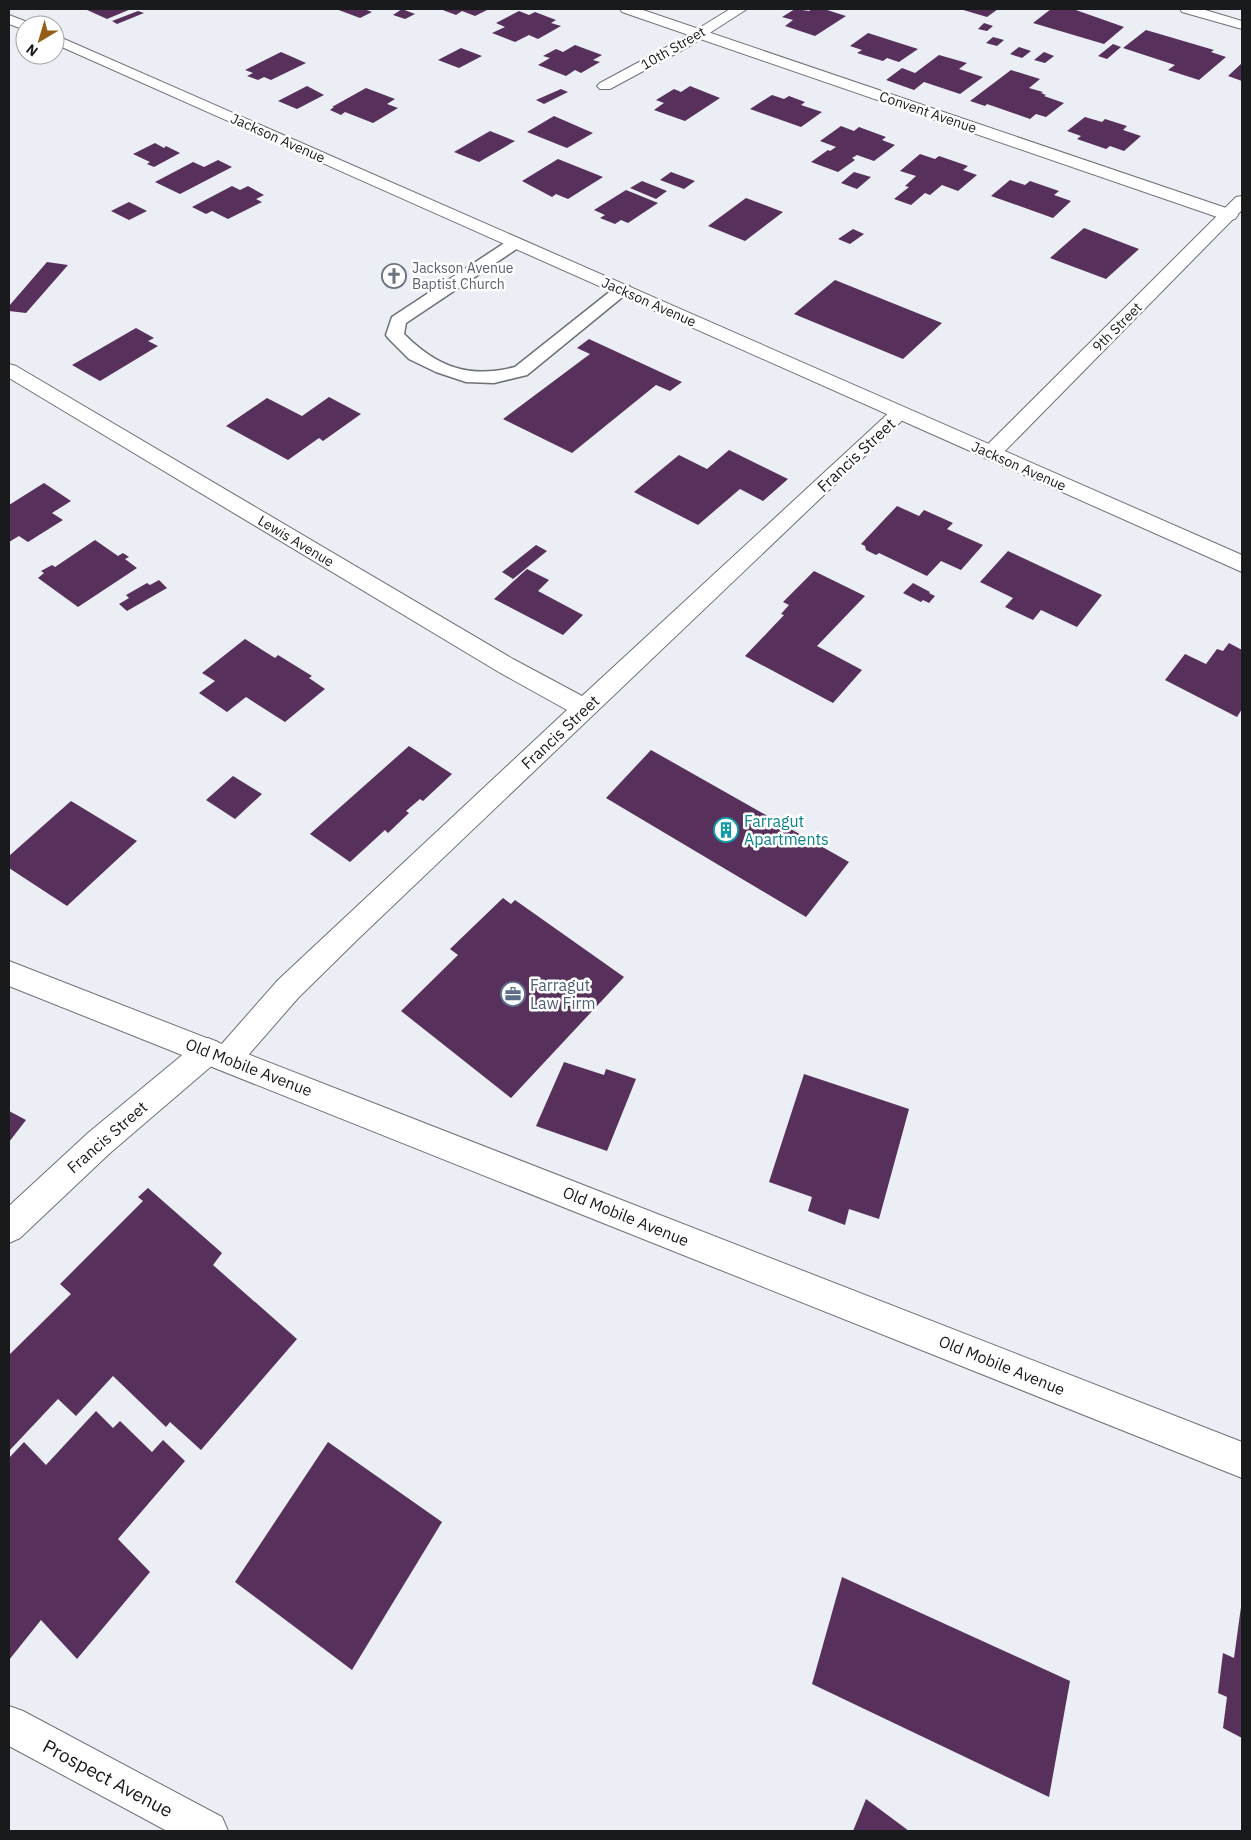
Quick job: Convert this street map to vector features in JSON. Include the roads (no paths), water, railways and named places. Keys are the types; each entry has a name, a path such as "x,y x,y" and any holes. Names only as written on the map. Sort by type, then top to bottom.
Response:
{"street":[{"name":"Convent Avenue","path":"627,9 1229,215"},
{"name":"10th Street","path":"605,86 683,44 740,9"},
{"path":"1187,9 1242,25"},
{"name":"Jackson Avenue","path":"65,43 1242,564"},
{"name":"9th Street","path":"991,453 1242,201"},
{"name":"Lewis Avenue","path":"9,370 505,665 585,709"},
{"name":"Francis Street","path":"9,1227 99,1143 218,1054 900,413"},
{"name":"Old Mobile Avenue","path":"9,973 1242,1460"},
{"name":"Prospect Avenue","path":"9,1725 208,1831"}],"lane":[{"path":"515,243 398,321 395,335 415,355 442,368 466,377 494,378 521,371 623,290"}],"place":[{"name":"Jackson Avenue Baptist Church","path":"394,276"},
{"name":"Farragut Apartments","path":"726,830"},
{"name":"Farragut Law Firm","path":"513,994"}]}
